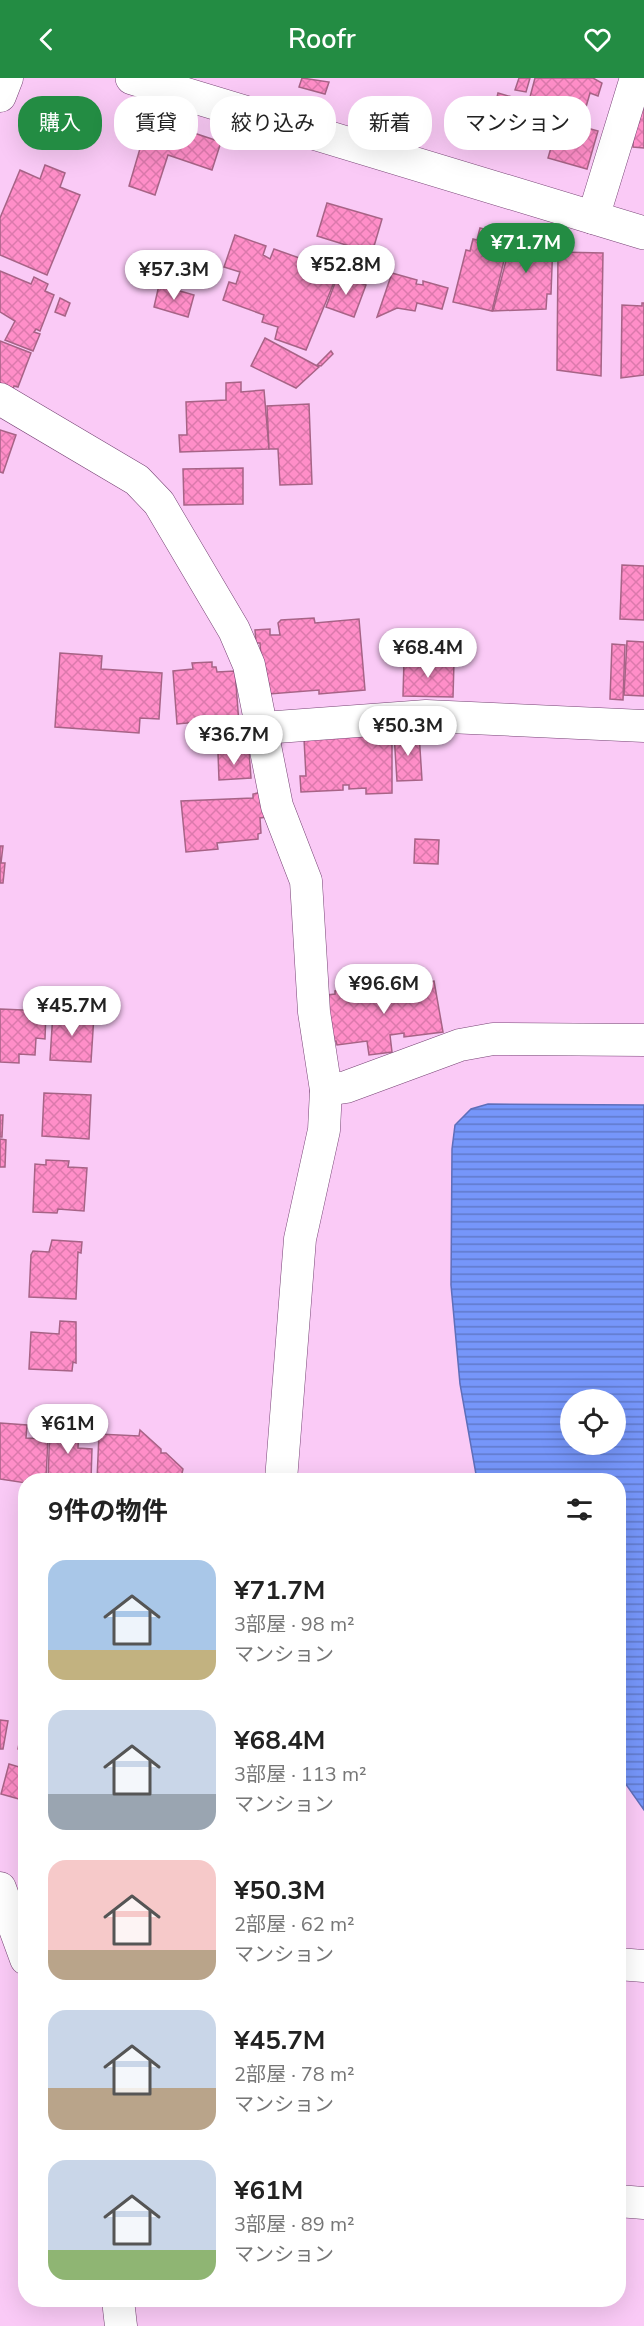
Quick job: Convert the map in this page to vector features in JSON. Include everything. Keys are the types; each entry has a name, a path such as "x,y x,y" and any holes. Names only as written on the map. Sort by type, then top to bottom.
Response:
{"street":[{"path":"0,96 8,78"},
{"path":"132,78 644,233"},
{"path":"594,218 636,78"},
{"path":"0,399 137,480 159,503 234,630 249,665 277,806 306,881 314,1012 326,1090 324,1130 300,1239 282,1473"},
{"path":"263,728 426,716 644,726"},
{"path":"326,1090 346,1087 471,1043 493,1040 644,1040"},
{"path":"0,1888 18,1937"},
{"path":"626,1965 644,1966"},
{"path":"626,2202 644,2203"},
{"path":"119,2307 121,2326"}],"water":[{"path":"488,1104 644,1105 644,1810 626,1784 626,1473 476,1473 460,1384 451,1285 452,1149 455,1125 471,1109"}],"building":[{"path":"302,78 329,82 325,94 299,87"},
{"path":"519,78 530,78 526,92 515,90"},
{"path":"535,78 593,78 602,83 598,96 590,93 589,96 530,96"},
{"path":"644,103 644,148 633,147 634,122"},
{"path":"591,129 598,131 587,169 548,158 550,150 591,150"},
{"path":"198,134 210,138 210,150 218,150 212,170 168,155 155,195 129,186 140,150 198,150"},
{"path":"45,165 65,173 60,187 80,195 47,275 0,255 0,218 20,170 40,179"},
{"path":"327,203 382,219 372,253 317,236"},
{"path":"480,228 510,235 492,311 453,302 466,250 470,251 473,239 477,240"},
{"path":"514,230 553,241 551,294 547,294 546,309 493,311"},
{"path":"235,235 266,246 263,255 270,259 274,249 305,260 306,256 340,268 306,350 275,339 278,327 262,322 264,315 223,300 229,282 236,284 240,272 224,267"},
{"path":"558,252 603,253 601,376 557,370"},
{"path":"0,271 31,284 34,277 48,284 45,291 54,295 40,331 36,329 34,332 40,334 33,351 5,340 15,321 0,312"},
{"path":"392,273 417,280 416,284 423,285 423,281 448,288 442,309 417,303 415,311 397,308 377,317"},
{"path":"338,275 366,285 354,317 326,307"},
{"path":"159,285 194,295 188,317 154,307"},
{"path":"60,298 70,303 65,316 55,312"},
{"path":"644,303 644,375 621,378 622,305 642,306"},
{"path":"265,338 319,367 296,388 251,366"},
{"path":"0,341 31,353 18,387 14,386 13,389 0,383"},
{"path":"331,351 333,354 321,366 317,365"},
{"path":"241,382 241,392 264,390 269,449 180,452 179,435 187,435 186,402 226,400 226,383"},
{"path":"309,404 312,484 280,485 278,449 269,449 267,406"},
{"path":"0,430 16,435 3,473 0,472"},
{"path":"243,468 243,504 184,505 183,469"},
{"path":"622,565 644,566 644,620 620,619"},
{"path":"314,618 315,623 359,619 365,690 319,694 319,690 269,694 263,687 260,643 256,643 255,630 270,629 270,635 280,635 278,623 281,620"},
{"path":"627,641 644,642 644,696 624,695"},
{"path":"612,644 625,645 623,700 610,699"},
{"path":"60,653 102,656 101,669 162,673 159,719 140,718 139,733 55,727"},
{"path":"404,660 454,662 453,697 403,696"},
{"path":"212,662 212,667 216,667 217,672 235,671 240,737 209,739 208,726 199,727 198,722 177,724 173,671 193,669 192,663"},
{"path":"419,733 422,780 397,781 394,734"},
{"path":"392,734 392,793 366,794 366,788 349,789 349,785 343,785 343,790 301,792 300,776 306,776 304,739"},
{"path":"249,751 251,778 219,780 218,753"},
{"path":"263,792 267,817 260,818 261,833 258,834 258,839 217,843 218,849 186,852 181,801 253,798 253,794"},
{"path":"415,839 439,840 438,864 414,863"},
{"path":"0,846 3,846 1,863 5,863 3,883 0,883"},
{"path":"434,981 443,1032 404,1037 404,1033 390,1035 392,1052 369,1055 367,1041 337,1045 336,1041 333,1041 327,995 335,994 335,991 376,985 377,988 393,985 394,990 410,988 410,984"},
{"path":"0,1009 46,1011 45,1039 36,1038 35,1055 19,1054 19,1063 0,1062"},
{"path":"53,1012 94,1015 91,1062 50,1060"},
{"path":"44,1093 91,1095 89,1139 42,1136"},
{"path":"0,1115 3,1115 2,1137 0,1137"},
{"path":"0,1139 6,1140 5,1167 0,1167"},
{"path":"46,1160 69,1161 68,1167 87,1168 84,1211 58,1209 57,1213 33,1212 35,1164 46,1165"},
{"path":"52,1240 82,1242 81,1253 78,1252 76,1299 29,1297 31,1255 33,1251 49,1252"},
{"path":"60,1321 76,1322 76,1363 73,1362 72,1371 29,1369 31,1332 59,1334"},
{"path":"0,1423 27,1425 26,1438 48,1439 46,1473 18,1473 18,1482 0,1479"},
{"path":"50,1425 79,1426 78,1448 92,1449 91,1473 48,1473"},
{"path":"140,1430 161,1449 161,1453 166,1453 183,1469 182,1473 97,1473 99,1434 139,1436"},
{"path":"0,1720 8,1721 3,1749 0,1749"},
{"path":"9,1764 18,1767 18,1799 1,1794"}]}
